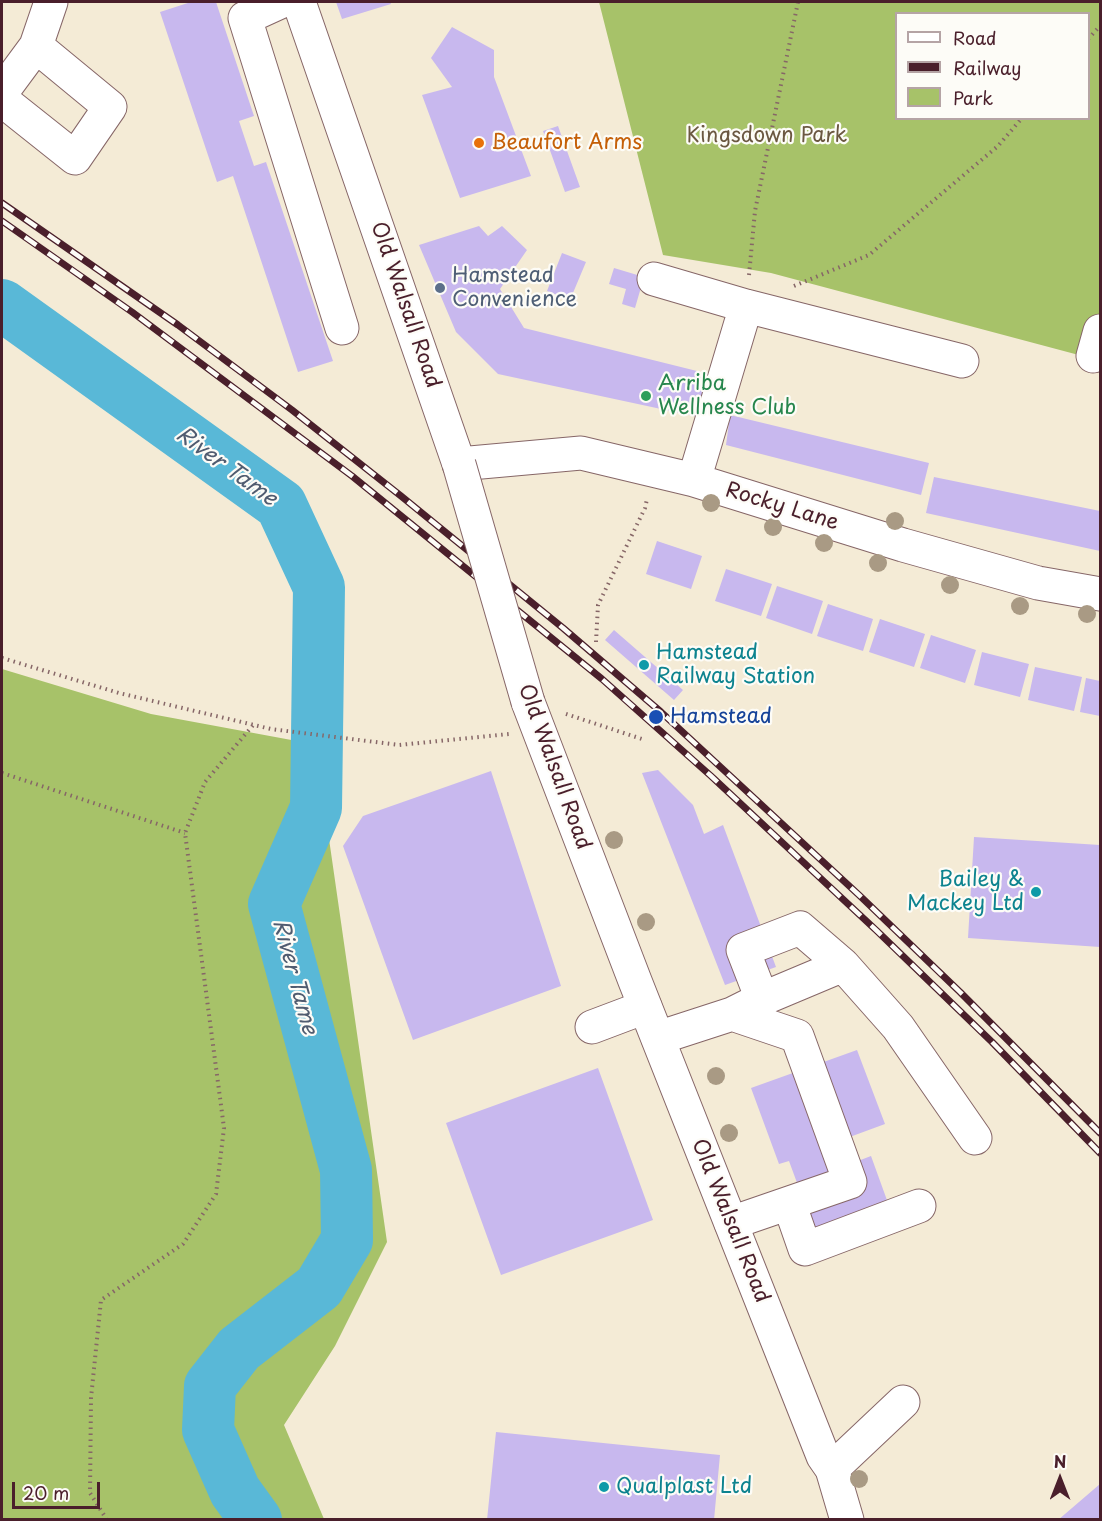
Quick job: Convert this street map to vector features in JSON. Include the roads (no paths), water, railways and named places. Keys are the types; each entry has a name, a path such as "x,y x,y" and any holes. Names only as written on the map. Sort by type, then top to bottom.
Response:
{"main road":[{"path":"2,92 36,46 51,2"},
{"path":"280,2 245,18 342,328"},
{"name":"Old Walsall Road","path":"299,2 459,464 534,717 645,1007 823,1456 832,1469 847,1520"},
{"path":"2,100 75,158 110,108 36,46"},
{"path":"654,279 746,306 962,361"},
{"path":"694,480 746,306"},
{"name":"Rocky Lane","path":"459,464 581,453 694,480 903,545 1038,583 1101,594"},
{"path":"762,999 743,950 800,928 843,965 898,1027 975,1138"},
{"path":"658,1038 732,1014 843,965"},
{"path":"592,1027 645,1007"},
{"path":"731,1223 850,1182 797,1036 732,1014"},
{"path":"789,1203 805,1248 919,1206"},
{"path":"832,1469 903,1402"}],"waterway":[{"name":"River Tame","path":"2,305 281,505 319,587 316,808 274,904 346,1170 347,1240 319,1287 239,1349 210,1386 208,1430 235,1491 256,1520"}],"railway":[{"path":"2,203 178,325 292,410 563,628 661,712 859,895 960,992 1100,1133"},
{"path":"2,221 132,312 352,476 602,679 711,776 877,931 992,1042 1100,1153"}],"place":[{"name":"Beaufort Arms","path":"479,143"},
{"name":"Hamstead Convenience","path":"440,288"},
{"name":"Arriba Wellness Club","path":"646,396"},
{"name":"Hamstead Railway Station","path":"644,665"},
{"name":"Hamstead","path":"656,717"},
{"name":"Bailey & Mackey Ltd","path":"1036,892"},
{"name":"Qualplast Ltd","path":"604,1487"}],"park label":[{"name":"Kingsdown Park","path":"767,136"}]}
